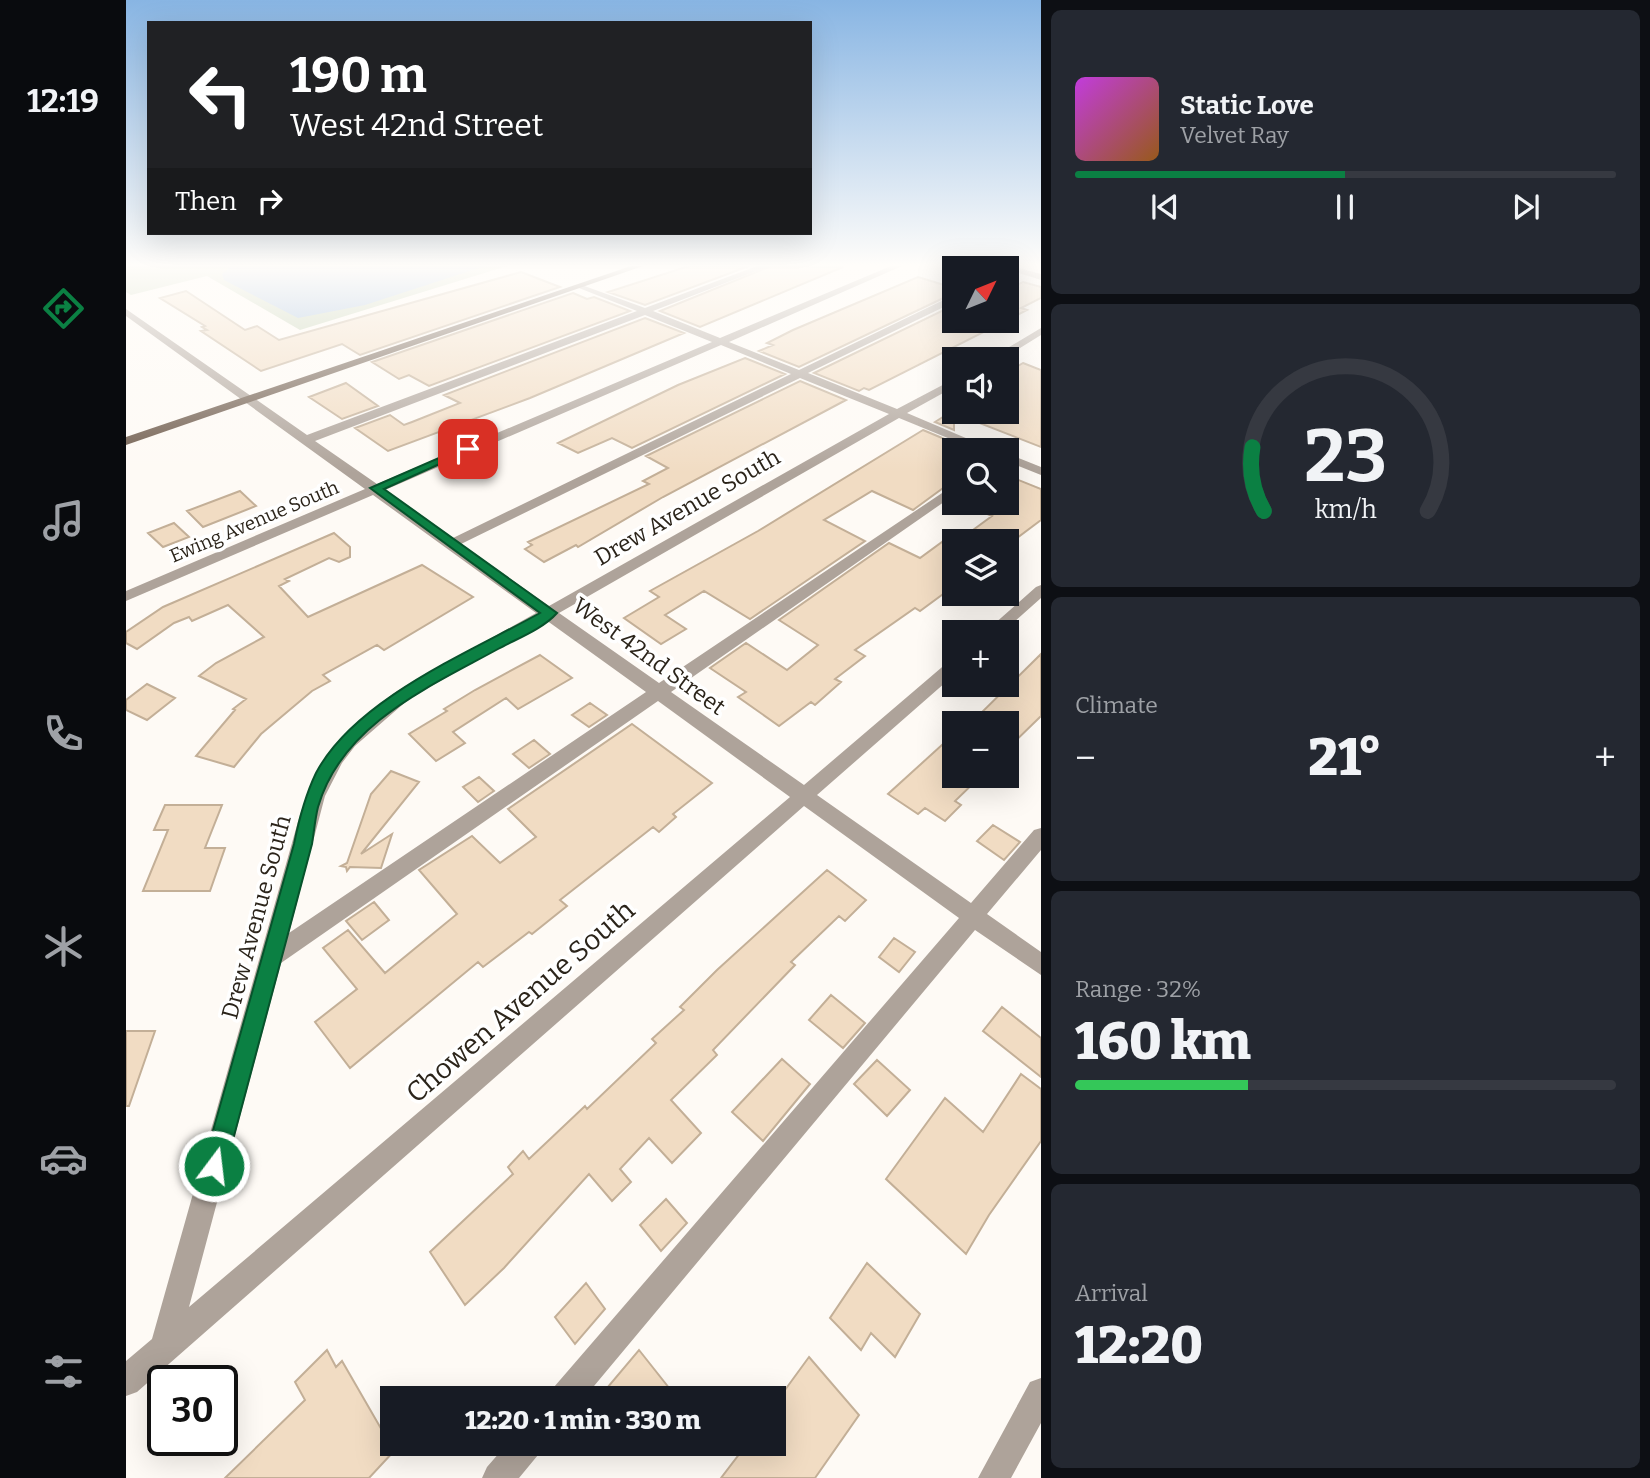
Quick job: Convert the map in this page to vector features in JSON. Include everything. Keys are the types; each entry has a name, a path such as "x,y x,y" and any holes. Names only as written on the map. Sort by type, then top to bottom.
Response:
{"main road":[{"path":"126,441 436,335"}],"street":[{"name":"West 42nd Street","path":"159,335 1041,965"},
{"path":"308,439 583,335"},
{"path":"705,335 958,438"},
{"name":"Ewing Avenue South","path":"126,596 738,335"},
{"path":"453,543 880,335"},
{"path":"1014,347 1034,335"},
{"name":"Drew Avenue South","path":"164,1348 303,844 310,807 324,774 346,743 372,717 403,695 942,389"},
{"path":"1019,462 1041,471"},
{"path":"272,957 942,497"},
{"path":"1007,620 1041,590"},
{"name":"Chowen Avenue South","path":"126,1381 942,676"},
{"path":"575,1386 1041,836"},
{"path":"994,1478 1041,1393"},
{"path":"498,1478 517,1456"}],"building":[{"path":"207,335 271,335 279,340 297,335 419,335 360,355 342,344 261,371"},
{"path":"451,335 566,335 429,386 409,375 399,379 372,362"},
{"path":"601,335 679,335 530,398 388,451 355,428 390,415 404,425 460,403 444,395"},
{"path":"783,335 866,335 799,367 759,351 773,345 767,343"},
{"path":"892,335 978,335 954,347 942,347 942,353 869,390 864,388 859,391 814,373"},
{"path":"745,358 785,374 632,448 612,438 578,453 558,443 678,385"},
{"path":"1023,363 1041,370 1041,447 982,424 1019,424 1019,365"},
{"path":"800,381 846,400 663,497 578,547 576,545 544,562 525,549 532,545 528,542 649,484 643,481 668,468 646,456"},
{"path":"346,383 378,406 342,419 309,397"},
{"path":"942,418 942,424 954,424 954,430 935,422"},
{"path":"923,430 942,438 942,489 913,510 872,491 824,520 865,541 750,619 704,591 665,615 686,629 661,644 624,618 659,597 650,591 758,531"},
{"path":"1019,480 1041,489 1041,520 1019,536 1019,529 974,529 992,516 990,515 1019,515"},
{"path":"240,491 256,506 203,527 187,511"},
{"path":"174,523 189,537 163,547 148,533"},
{"path":"334,533 350,547 350,557 339,562 329,558 285,579 289,581 279,586 308,617 422,565 473,597 384,650 377,645 323,675 330,681 312,691 261,734 234,767 196,756 235,710 233,709 246,699 199,676 216,663 264,637 228,605 192,621 189,617 174,623 137,649 126,643 126,632 163,607"},
{"path":"942,542 942,595 920,611 915,608 855,650 865,656 835,679 841,682 815,705 811,702 779,726 738,697 746,692 710,668 746,643 787,670 818,645 779,620 889,543 920,558"},
{"path":"1041,654 1041,716 1019,737 1019,711 983,711 997,697 1019,697 1019,676"},
{"path":"540,655 572,678 518,709 506,698 453,732 465,743 436,761 409,734 475,690"},
{"path":"147,684 175,698 147,720 126,710 126,700"},
{"path":"590,703 607,715 589,727 572,715"},
{"path":"632,724 712,783 673,814 676,817 659,832 653,827 560,900 567,906 532,934 529,932 483,967 478,962 350,1068 315,1022 357,989 323,948 348,930 385,973 457,914 419,870 472,836 500,863 536,837 508,809"},
{"path":"534,740 550,754 529,768 513,754"},
{"path":"942,745 942,788 968,788 955,801 961,805 945,821 925,808 918,814 888,794"},
{"path":"391,771 419,782 361,854 392,834 381,868 350,867 347,871 346,867 341,866 347,863 371,794"},
{"path":"479,777 494,791 478,802 463,787"},
{"path":"165,805 222,805 205,848 225,848 210,891 143,891 168,830 154,830"},
{"path":"993,825 1020,842 1004,860 977,841"},
{"path":"827,870 866,900 845,921 839,916 791,962 795,965 713,1050 717,1055 671,1100 701,1133 672,1163 649,1138 620,1169 631,1182 612,1201 589,1174 504,1268 465,1305 430,1252 513,1174 508,1167 523,1151 529,1159 585,1106 587,1109 656,1043 652,1039 684,1010 680,1007 717,970"},
{"path":"374,902 389,920 362,940 346,921"},
{"path":"894,938 915,952 899,972 879,957"},
{"path":"831,995 865,1023 843,1048 809,1020"},
{"path":"1002,1007 1041,1038 1041,1077 983,1031"},
{"path":"126,1031 155,1031 129,1106 126,1106"},
{"path":"782,1059 810,1084 763,1141 732,1112"},
{"path":"877,1060 910,1090 887,1116 854,1084"},
{"path":"1021,1074 1041,1089 1041,1141 989,1215 966,1254 886,1179 945,1098 983,1132"},
{"path":"666,1199 687,1223 661,1251 640,1225"},
{"path":"867,1263 920,1314 895,1357 871,1333 861,1350 830,1318"},
{"path":"586,1283 605,1309 575,1344 555,1317"},
{"path":"327,1350 336,1367 342,1361 380,1427 380,1456 389,1456 369,1478 225,1478 305,1400 295,1382"},
{"path":"639,1350 668,1386 609,1386"},
{"path":"809,1357 859,1415 815,1478 721,1478 738,1456 786,1456 786,1389"}],"route":[{"path":"214,1166 303,844 310,807 324,774 346,743 372,717 403,695 550,613 376,488 468,449"}]}
